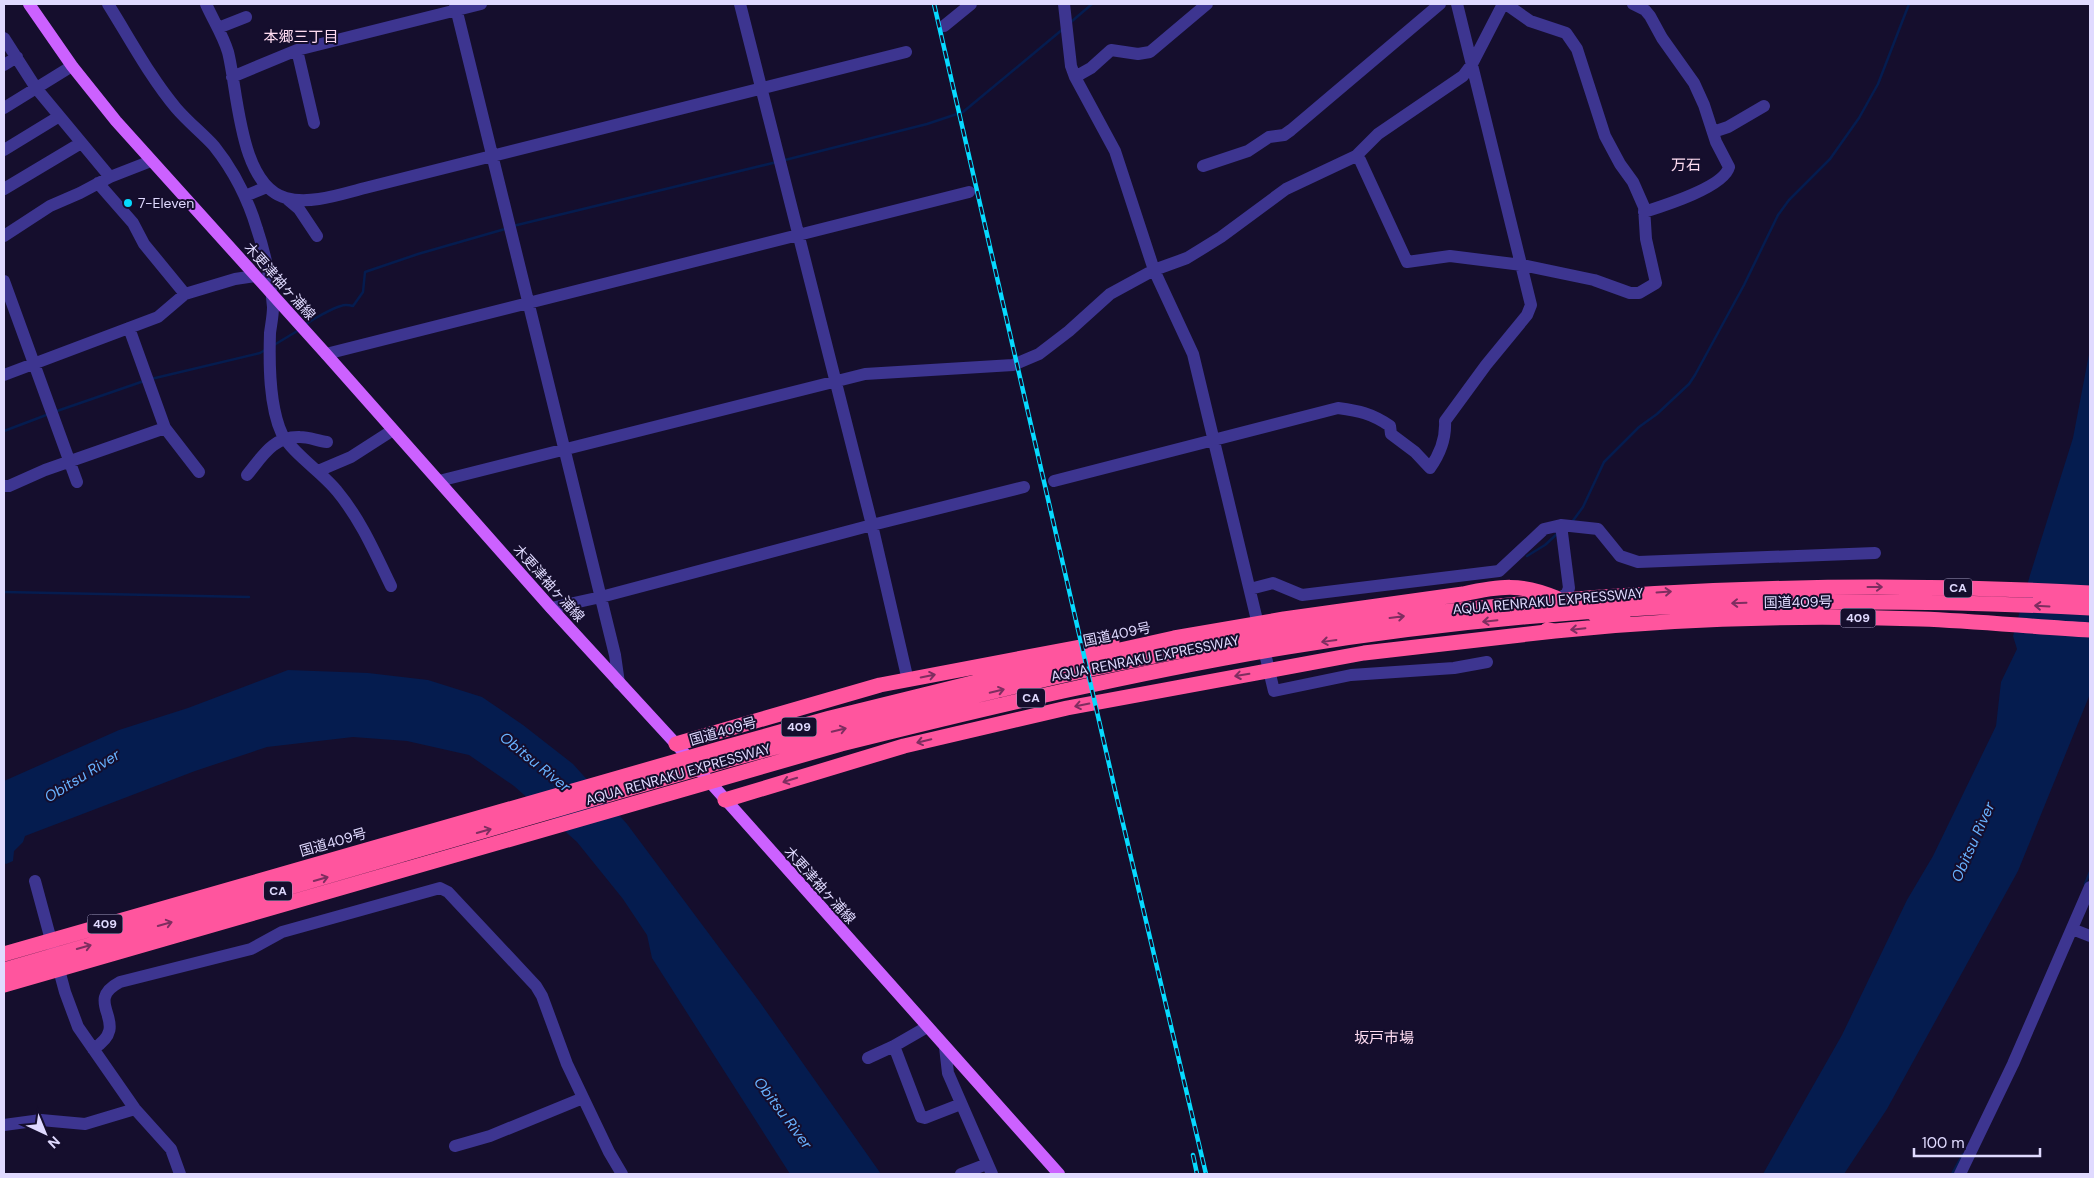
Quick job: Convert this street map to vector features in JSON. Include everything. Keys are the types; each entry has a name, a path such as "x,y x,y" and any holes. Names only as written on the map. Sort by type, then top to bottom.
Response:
{"highway":[{"name":"国道409号","path":"4,954 830,718 1090,655 1284,619 1402,601 1463,594 1492,588 1522,587 1540,591 1604,619 1626,623"},
{"name":"AQUA RENRAKU EXPRESSWAY","path":"4,970 837,730 1095,668 1172,653 1393,618 1564,599 1702,590 1826,587 1932,587 2090,593"},
{"name":"国道409号","path":"1463,594 1493,596 1501,600 1531,624 1543,630 1554,631 1626,623 1835,617 1922,619 2090,630"},
{"name":"AQUA RENRAKU EXPRESSWAY","path":"4,985 842,744 1006,703 1175,667 1289,647 1391,632 1564,614 1650,608 1831,601 2090,608"},
{"path":"676,744 880,685 1206,623 1284,619"},
{"path":"724,800 904,746 1066,708 1364,653 1554,631"}],"main road":[{"name":"木更津袖ヶ浦線","path":"29,4 72,66 151,161 326,354 550,608 676,744 1059,1174"}],"street":[{"path":"108,4 176,108 213,145 238,180 258,230 271,294 273,309 270,368 277,420 285,438 334,486 355,515 370,541 391,586"},
{"path":"206,4 228,52 246,146 252,163 267,187 286,198 299,209 317,236"},
{"path":"232,77 297,50 456,7 481,4"},
{"path":"740,4 872,525 906,672"},
{"path":"944,26 971,4"},
{"path":"1064,4 1071,66 1075,77 1116,151 1154,270 1193,354 1274,691 1351,675 1454,668 1487,662"},
{"path":"1075,77 1091,68 1111,50 1138,54 1150,52 1207,4"},
{"path":"1203,166 1248,151 1270,136 1284,135 1440,4"},
{"path":"1054,481 1338,408 1366,412 1390,426 1391,434 1414,452 1430,468 1441,449 1446,431 1445,421 1486,365 1527,315 1531,306 1531,298 1457,4"},
{"path":"439,481 865,374 1014,365 1024,362 1039,354 1070,331 1110,294 1154,270 1187,258 1221,237 1286,188 1356,156 1378,134 1458,80 1472,64 1504,4 1530,21 1566,33 1570,38 1580,57 1605,136 1641,198 1646,240 1656,283 1646,290 1630,293 1594,280 1522,265 1450,256 1407,262 1360,160 1356,156"},
{"path":"1633,4 1645,10 1650,16 1662,38 1694,83 1728,167 1723,176 1694,193 1644,212"},
{"path":"456,7 615,655 619,683"},
{"path":"218,28 246,17"},
{"path":"4,38 36,88 58,117 110,177"},
{"path":"297,50 314,123"},
{"path":"286,198 308,199 330,196 906,52"},
{"path":"4,65 16,57"},
{"path":"4,108 72,66"},
{"path":"1713,132 1728,127 1764,106"},
{"path":"4,150 58,117"},
{"path":"4,190 81,143"},
{"path":"4,236 50,206 110,177 151,161"},
{"path":"98,183 133,223 144,244 185,294"},
{"path":"245,196 267,187"},
{"path":"326,354 969,192"},
{"path":"4,375 158,317 185,294 235,279 255,276"},
{"path":"4,281 77,482"},
{"path":"130,328 165,428 199,472"},
{"path":"4,486 9,486 69,462 165,428"},
{"path":"318,471 351,457 393,430"},
{"path":"247,475 273,444 285,438 300,436 327,442"},
{"path":"550,608 601,597 1024,487"},
{"path":"1250,589 1273,583 1302,594 1499,571 1544,529 1561,525 1598,529 1620,556 1638,562 1875,553"},
{"path":"1559,599 1567,593 1569,588 1561,525"},
{"path":"36,880 50,940 65,992 78,1027 135,1109 171,1149 180,1174"},
{"path":"1960,1174 1992,1111 2090,887"},
{"path":"93,1049 108,1038 111,1031 111,1022 104,1006 104,999 113,986 120,982 251,949 282,932 440,888 448,892 536,986 542,996 567,1064 609,1152 622,1174"},
{"path":"2072,929 2090,936"},
{"path":"868,1058 927,1028"},
{"path":"894,1046 921,1117 925,1118 961,1104"},
{"path":"945,1047 948,1073 990,1169 961,1174"},
{"path":"455,1146 490,1136 583,1098"},
{"path":"4,1125 41,1120 84,1124 135,1109"}],"water":[{"name":"Obitsu River","path":"2090,349 2090,694 2018,871 1887,1109 1844,1174 1763,1174 1842,1035 1907,900 1933,856 1996,726 2001,682 2017,649 2013,636 2073,438"},
{"name":"Obitsu River","path":"288,670 368,673 428,680 482,697 523,725 573,764 627,824 759,1001 881,1174 790,1174 652,958 647,935 623,899 577,842 514,786 469,755 407,741 353,737 267,747 195,771 25,836 23,842 14,851 13,861 4,863 4,781 119,730 188,708"}],"waterway":[{"path":"1071,22 1092,4"},
{"path":"1572,522 1583,507 1604,462 1639,427 1657,414 1689,384 1695,375 1744,285 1778,215 1789,200 1830,159 1859,118 1878,84 1909,4"},
{"path":"785,160 927,124 963,112 1063,29"},
{"path":"513,226 777,162"},
{"path":"305,325 337,307 353,306 363,292 365,272 418,254 505,229"},
{"path":"274,345 299,330"},
{"path":"151,379 260,353 265,350"},
{"path":"57,411 144,381"},
{"path":"4,431 49,414"},
{"path":"1527,556 1545,545 1558,533"},
{"path":"4,592 249,597"},
{"path":"2085,884 2090,872"},
{"path":"1952,1174 1963,1154"}],"railway":[{"path":"934,4 1115,790 1206,1174"},
{"path":"1193,1155 1197,1174"}],"place":[{"name":"7-Eleven","path":"128,203"}],"district":[{"name":"本郷三丁目","path":"301,37"},
{"name":"万石","path":"1686,165"},
{"name":"坂戸市場","path":"1384,1038"}]}
